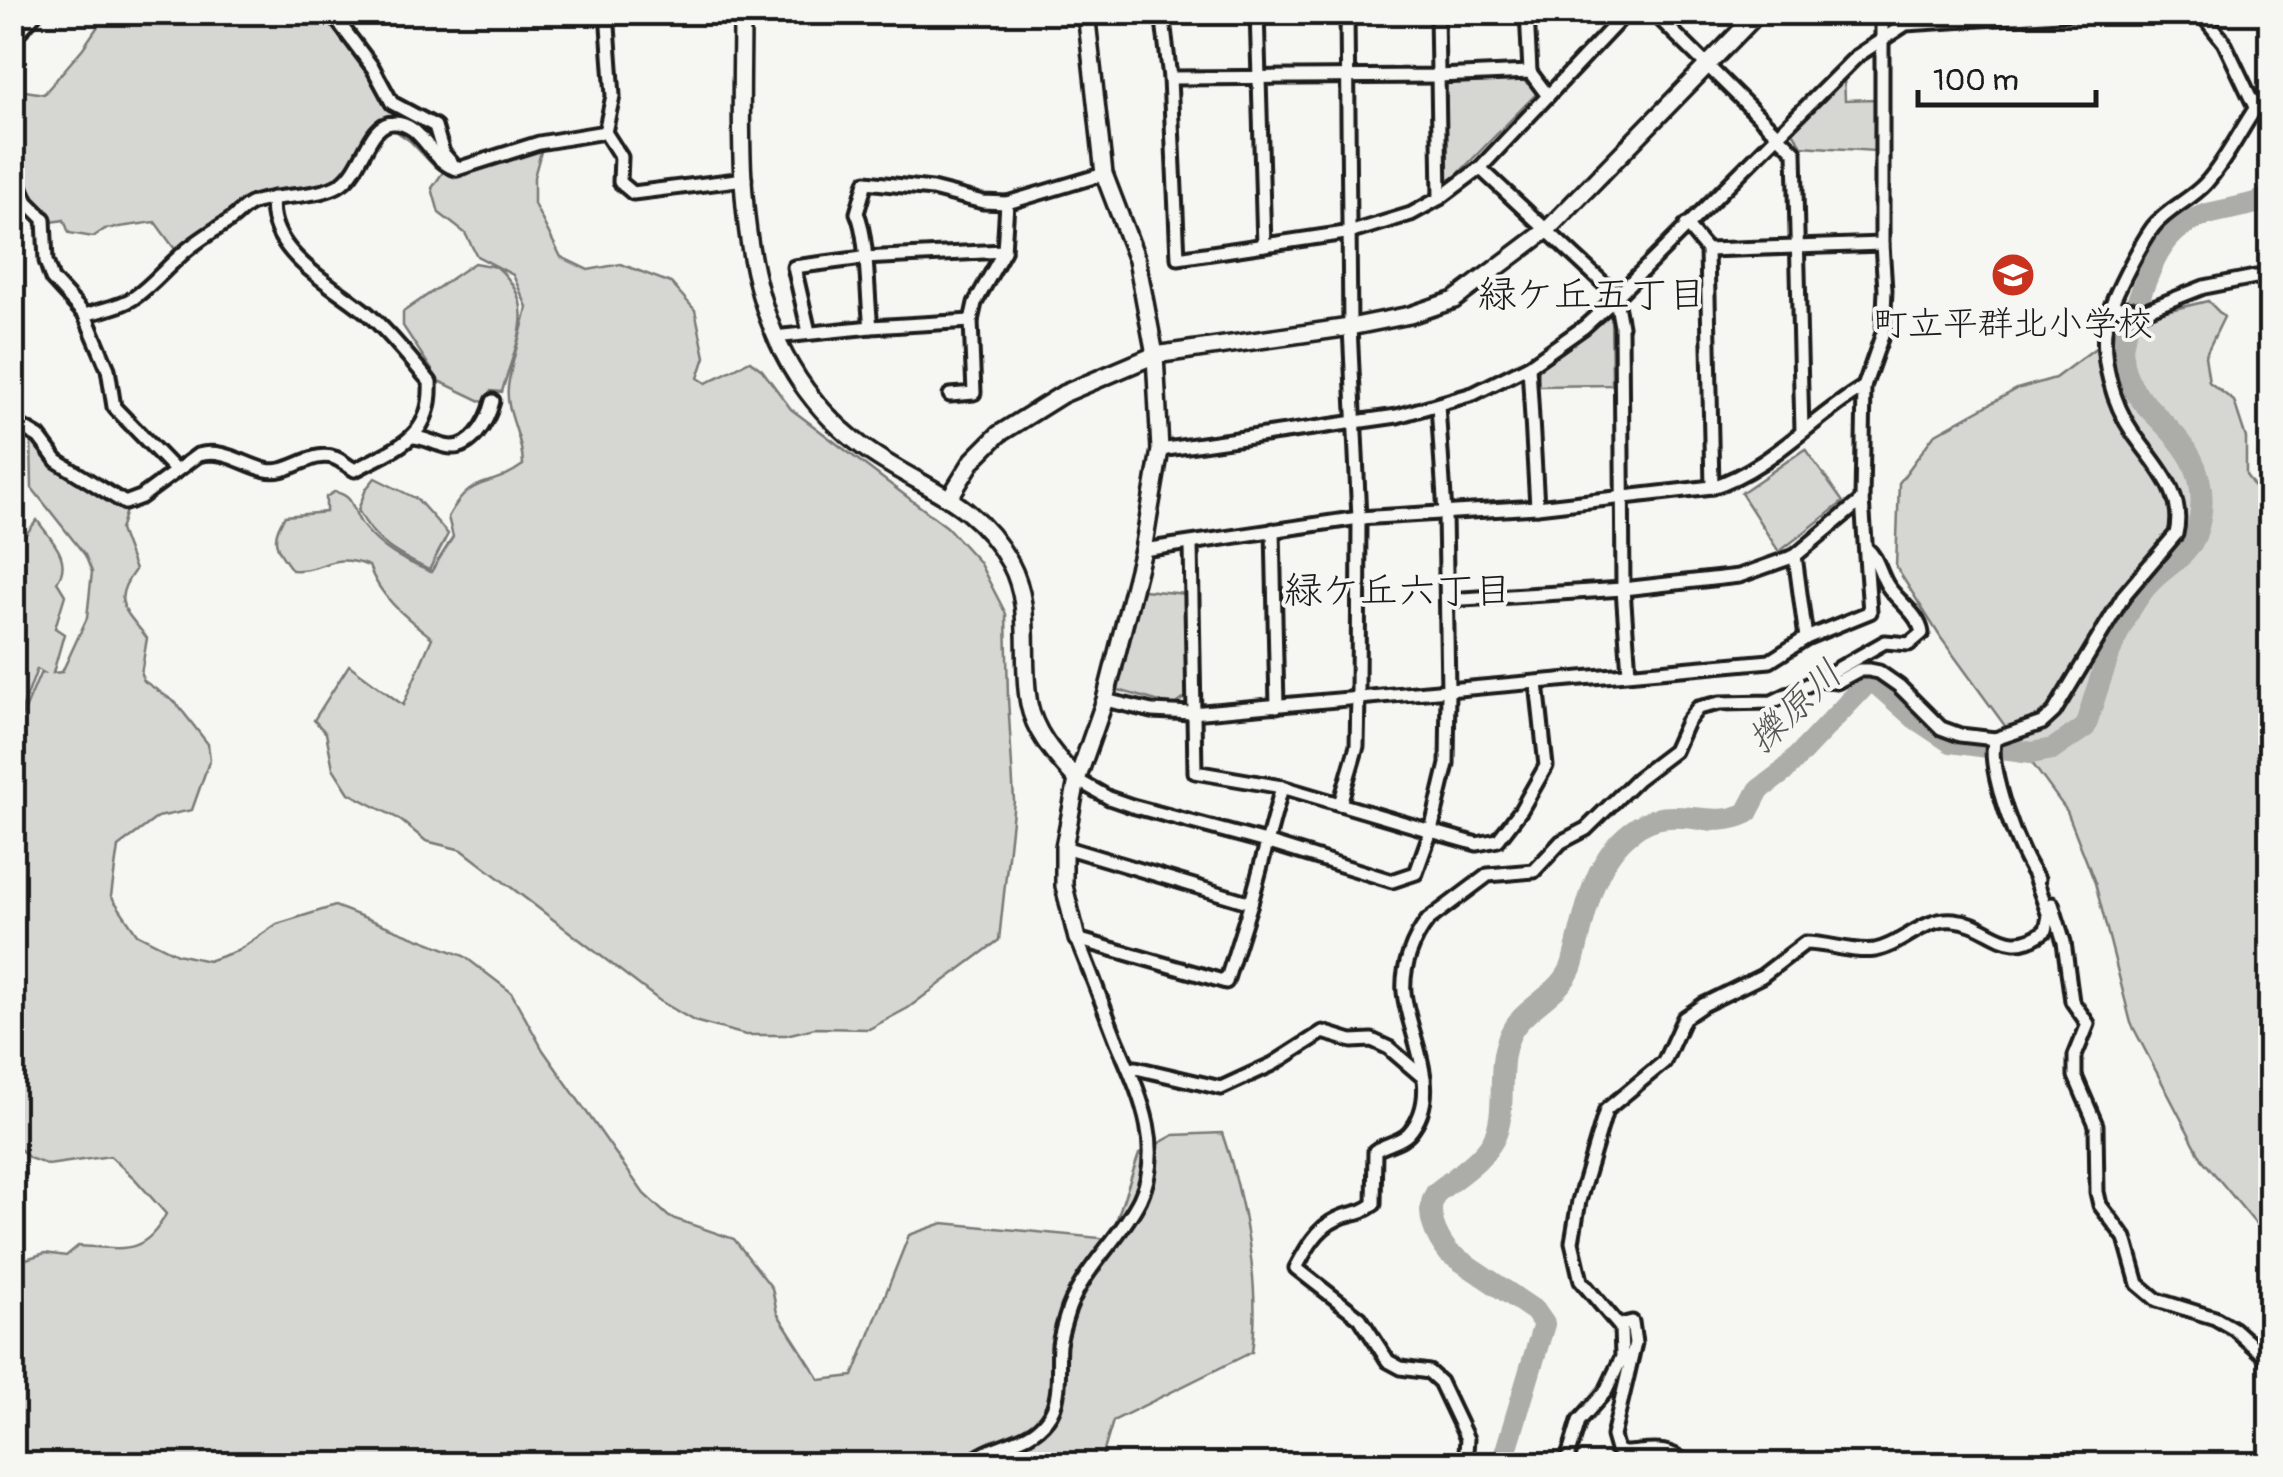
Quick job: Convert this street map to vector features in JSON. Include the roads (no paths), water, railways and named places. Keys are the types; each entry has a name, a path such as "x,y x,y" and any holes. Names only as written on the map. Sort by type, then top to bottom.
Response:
{"highway":[{"path":"12,33 32,12"}],"street":[{"path":"331,12 373,68 392,104 435,126 443,153 457,170"},
{"path":"608,12 613,96 605,132 620,157 620,182 633,193 745,179"},
{"path":"742,12 742,153 749,244 756,289 774,337 802,384 842,430 978,517 994,538 1018,579 1024,602 1030,707 1045,742 1078,780 1108,798 1392,881 1416,874 1447,764 1445,514 1438,405"},
{"path":"969,1464 992,1448 1023,1437 1048,1418 1057,1387 1062,1328 1071,1304 1086,1271 1130,1215 1146,1185 1150,1162 1148,1126 1131,1069 1077,939 1064,886 1064,846 1078,780 1105,700 1143,550 1160,450 1155,356 1137,260 1104,174 1086,12"},
{"path":"1162,12 1170,78 1178,258 1352,232 1411,214 1480,168 1626,12"},
{"path":"1257,12 1264,245"},
{"path":"1340,804 1357,746 1358,696 1359,518 1350,327 1347,12"},
{"path":"1437,12 1440,198"},
{"path":"1527,12 1530,72 1548,96"},
{"path":"1654,12 1795,152 1802,431"},
{"path":"950,498 972,460 999,434 1063,394 1155,356 1350,327 1410,315 1454,300 1547,230 1759,12"},
{"path":"1105,700 1152,711 1192,713 1770,661 1806,638 1870,612 1862,500 1864,386 1882,332 1885,290 1882,12"},
{"path":"1160,450 1397,416 1473,394 1529,366 1584,327 1857,56 1906,24 2000,14 2089,12"},
{"path":"2200,12 2224,42 2255,106"},
{"path":"1170,78 1530,72"},
{"path":"1818,680 1836,682 1859,670 1879,672 1899,686 1941,728 1993,746 2042,723 2054,712 2125,594 2176,534 2178,509 2170,483 2129,428 2108,375 2106,322 2120,308 2130,266 2154,225 2206,183 2270,88"},
{"path":"86,315 136,297 178,256 249,204 333,189 344,182 364,158 374,131 381,124 396,122 417,131 444,166 457,170 539,143 605,132"},
{"path":"12,168 27,202 44,219 46,261 52,279 86,315 108,369 114,407 175,470"},
{"path":"1480,168 1615,294 1621,326 1623,589 1629,673"},
{"path":"870,327 864,228 857,213 866,182 1007,203 1104,174"},
{"path":"12,421 39,437 57,461 125,503 141,497 175,470 209,452 266,470 333,456 355,470 414,437 431,403 430,382 369,315 291,251 272,217 273,198"},
{"path":"950,394 974,393 971,321 975,303 1004,251 1007,203"},
{"path":"1686,225 1707,250 1712,487"},
{"path":"1707,250 1882,244"},
{"path":"808,332 794,267 863,258 1004,251"},
{"path":"2120,308 2142,310 2204,287 2270,279"},
{"path":"774,337 971,321"},
{"path":"1529,366 1537,507"},
{"path":"1143,550 1359,518 1537,507 1712,487 1738,479 1765,462 1838,402 1864,386"},
{"path":"414,437 459,446 488,420 493,401"},
{"path":"1447,600 1623,589 1739,576 1794,556 1862,500"},
{"path":"1273,530 1277,706"},
{"path":"1190,545 1195,772 1282,786 1477,844 1498,840 1546,766 1537,683"},
{"path":"1465,1464 1467,1439 1440,1382 1429,1372 1402,1368 1388,1361 1360,1318 1296,1268 1310,1242 1337,1218 1361,1214 1374,1204 1376,1150 1405,1137 1419,1116 1424,1078 1403,987 1410,952 1428,920 1488,876 1534,871 1562,842 1586,829 1637,779 1674,751 1698,708 1720,703 1772,702 1886,642 1909,644 1922,633 1920,624 1890,590 1874,554 1866,548"},
{"path":"1794,556 1806,638"},
{"path":"1622,1328 1581,1282 1572,1242 1578,1201 1606,1110 1664,1062 1684,1018 1703,1004 1762,976 1806,943 1870,950 1888,947 1917,928 1948,919 1966,921 2001,940 2032,941 2046,930 2048,916 2034,874 1996,783 1993,746"},
{"path":"1077,939 1226,982 1282,786"},
{"path":"1064,846 1251,903"},
{"path":"2034,874 2047,888 2064,942 2072,1001 2088,1024 2074,1056 2075,1076 2096,1125 2100,1205 2125,1238 2138,1284 2157,1300 2215,1318 2234,1329 2270,1361"},
{"path":"1131,1069 1221,1088 1273,1064 1323,1032 1352,1041 1372,1040 1389,1048 1424,1078"},
{"path":"1566,1464 1578,1422 1606,1392 1622,1357 1622,1328 1632,1322 1635,1343 1613,1436 1615,1445 1624,1453 1655,1448 1676,1455 1687,1464"}],"waterway":[{"name":"擽原川","path":"1502,1464 1544,1324 1535,1311 1449,1253 1436,1232 1431,1208 1436,1193 1492,1143 1501,1109 1507,1041 1520,1020 1569,973 1591,892 1607,859 1631,832 1661,818 1718,820 1747,813 1759,790 1783,772 1871,679 1915,718 1951,742 2031,753 2053,749 2085,727 2124,620 2145,588 2192,543 2200,518 2201,489 2194,464 2126,375 2122,353 2128,323 2157,256 2175,232 2194,219 2270,197"}],"place":[{"name":"町立平群北小学校","path":"2013,275"}],"district":[{"name":"緑ケ丘五丁目","path":"1592,295"},
{"name":"緑ケ丘六丁目","path":"1398,591"}]}
